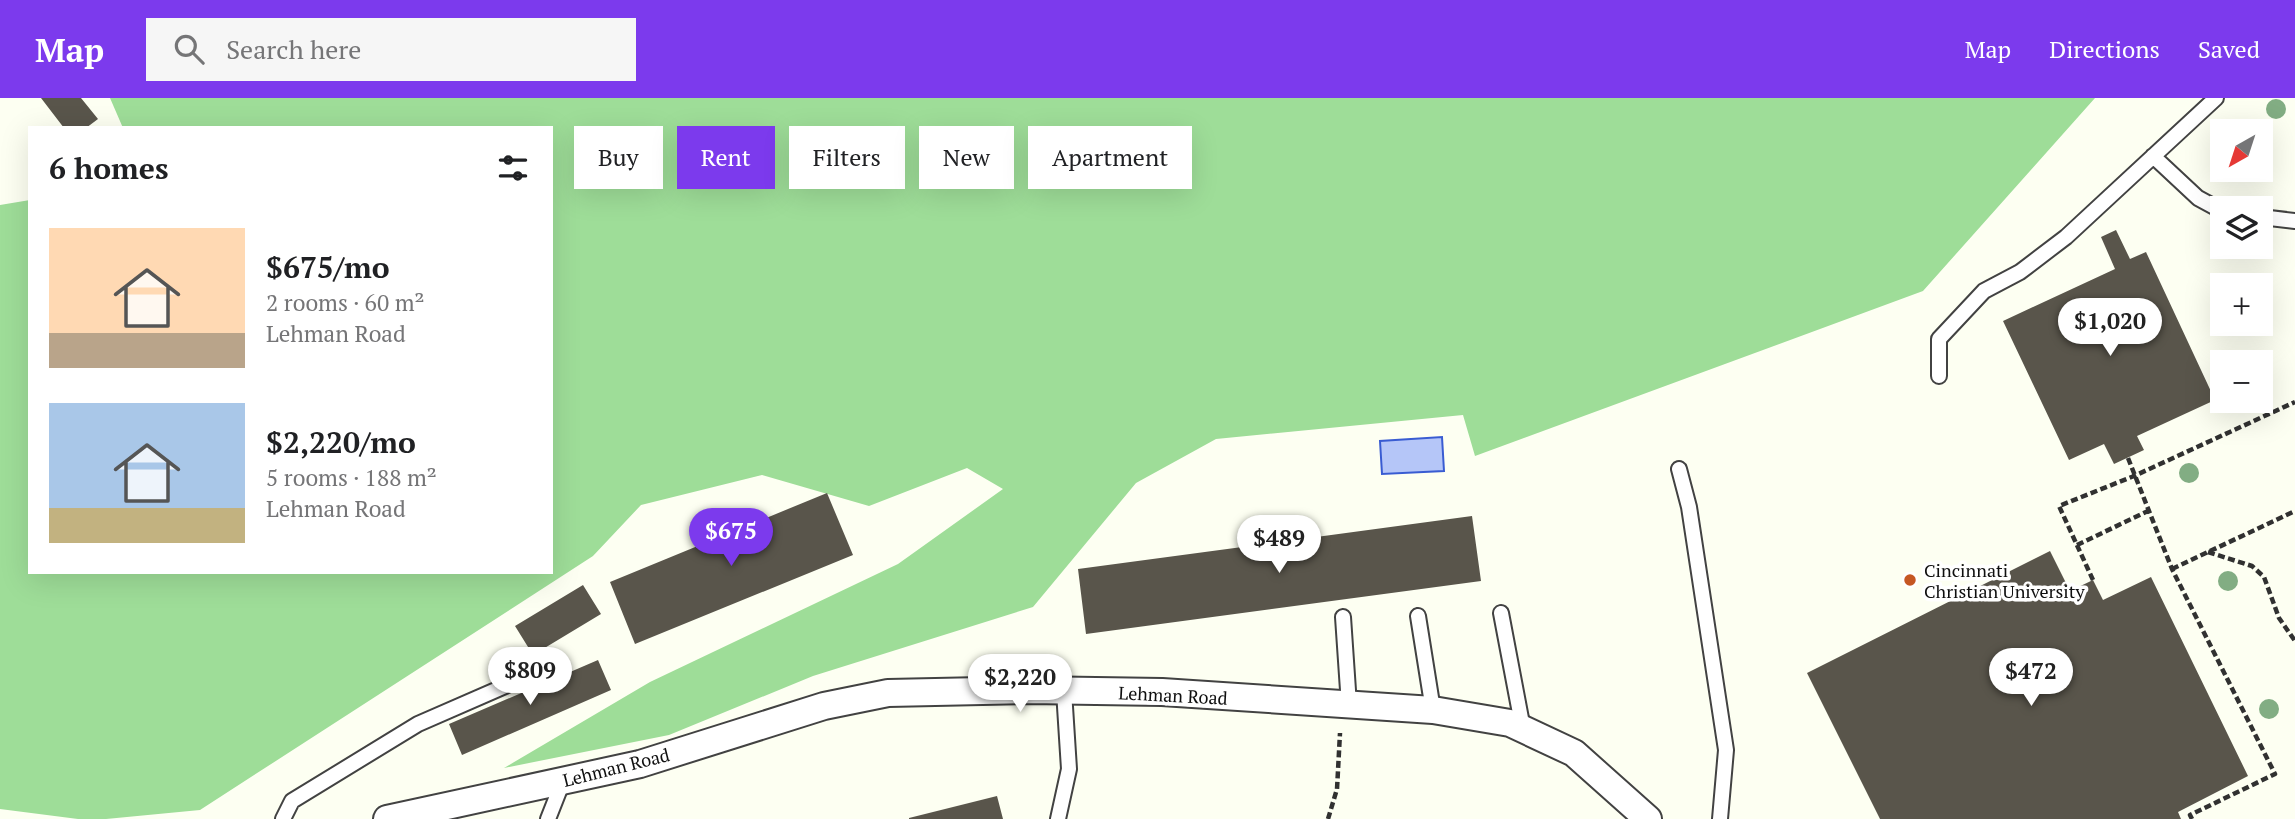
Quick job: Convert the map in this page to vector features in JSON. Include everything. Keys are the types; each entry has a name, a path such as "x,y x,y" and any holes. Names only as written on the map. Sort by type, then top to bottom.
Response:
{"street":[{"name":"Lehman Road","path":"387,819 640,764 824,706 888,693 1064,691 1162,692 1433,710 1510,723 1574,753 1648,819"}],"lane":[{"path":"1938,376 1939,339 1984,291 2020,272 2066,237 2216,98"},
{"path":"2153,156 2197,198 2210,205"},
{"path":"2273,218 2295,221"},
{"path":"1679,469 1689,507 1727,750 1720,819"},
{"path":"1501,613 1523,729"},
{"path":"1418,616 1433,710"},
{"path":"1343,617 1346,705"},
{"path":"283,819 292,801 418,724 551,666"},
{"path":"1058,819 1069,769 1064,691"},
{"path":"548,819 563,781"}],"path":[{"path":"2093,580 2059,506 2134,476 2295,402"},
{"path":"2128,458 2172,569 2275,774 2190,815 2192,819"},
{"path":"2077,545 2148,511"},
{"path":"2172,569 2295,511"},
{"path":"2207,551 2252,566 2264,577 2279,618 2295,641"},
{"path":"1328,819 1338,789 1346,705"}],"green space":[{"path":"110,98 2095,98 1923,291 1475,456 1463,415 1216,439 1136,483 1033,607 813,676 669,735 504,768 650,682 898,564 1003,489 967,468 869,506 762,475 641,505 593,556 200,810 78,819 0,809 0,205 28,200 28,574 553,574 553,126 122,126"}],"water":[{"path":"1442,437 1444,471 1382,474 1380,441"}],"building":[{"path":"41,98 81,98 98,119 89,126 62,126"},
{"path":"2116,230 2130,259 2146,252 2210,389 2210,402 2137,436 2144,450 2114,464 2104,444 2069,460 2003,321 2115,269 2101,237"},
{"path":"827,493 853,555 635,644 610,582"},
{"path":"1472,516 1481,581 1086,634 1078,569"},
{"path":"2050,551 2070,591 2093,580 2103,600 2151,577 2248,776 2178,812 2181,819 1880,819 1807,673"},
{"path":"583,585 601,614 533,655 515,626"},
{"path":"598,660 611,690 462,755 449,724"},
{"path":"997,796 1003,819 909,819 909,818"}],"place":[{"name":"Cincinnati Christian University","path":"1910,580"}]}
